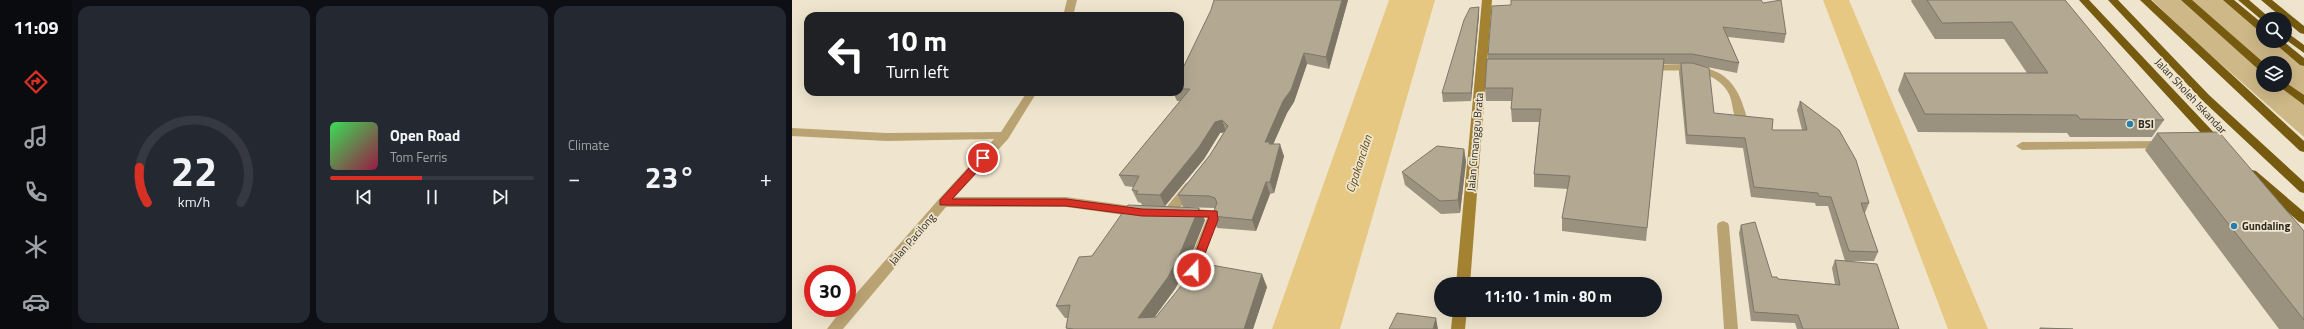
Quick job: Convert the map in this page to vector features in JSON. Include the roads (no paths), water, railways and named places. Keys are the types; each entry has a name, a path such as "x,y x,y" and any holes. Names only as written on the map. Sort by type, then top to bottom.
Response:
{"highway":[{"name":"Jalan Sholeh Iskandar","path":"2084,0 2221,148"},
{"path":"2113,0 2136,26 2253,143 2304,189"},
{"path":"2145,0 2304,148"},
{"path":"2152,0 2196,42 2304,137"},
{"path":"2186,0 2256,62"},
{"path":"2228,0 2256,23"},
{"path":"2243,0 2258,12"},
{"path":"2266,0 2304,31"},
{"path":"2292,40 2304,50"},
{"path":"2286,48 2304,63"},
{"path":"2292,91 2304,101"},
{"path":"2241,165 2304,219"}],"street":[{"path":"1069,12 1072,0"},
{"name":"Jalan Cimanggu Brata","path":"1463,277 1486,68 1487,0"},
{"path":"1637,68 1691,68 1712,71 1721,77 1734,93 1741,118"},
{"name":"Jalan Pacilong","path":"834,329 943,202 1004,136 1029,96"},
{"path":"792,132 886,137 969,135 1004,136"},
{"path":"2022,146 2175,145"},
{"path":"2204,145 2221,148"},
{"path":"1169,213 1199,175"},
{"path":"943,202 1066,202 1115,210 1152,213 1204,212 1214,214 1194,270 1185,288"},
{"path":"1723,226 1730,329"},
{"path":"1458,329 1459,317"}],"waterway":[{"name":"Cipakancilan","path":"1306,329 1412,0"},
{"path":"1836,0 1968,329"}],"place":[{"name":"BSI","path":"2130,124"},
{"name":"Gundaling","path":"2234,226"}]}
